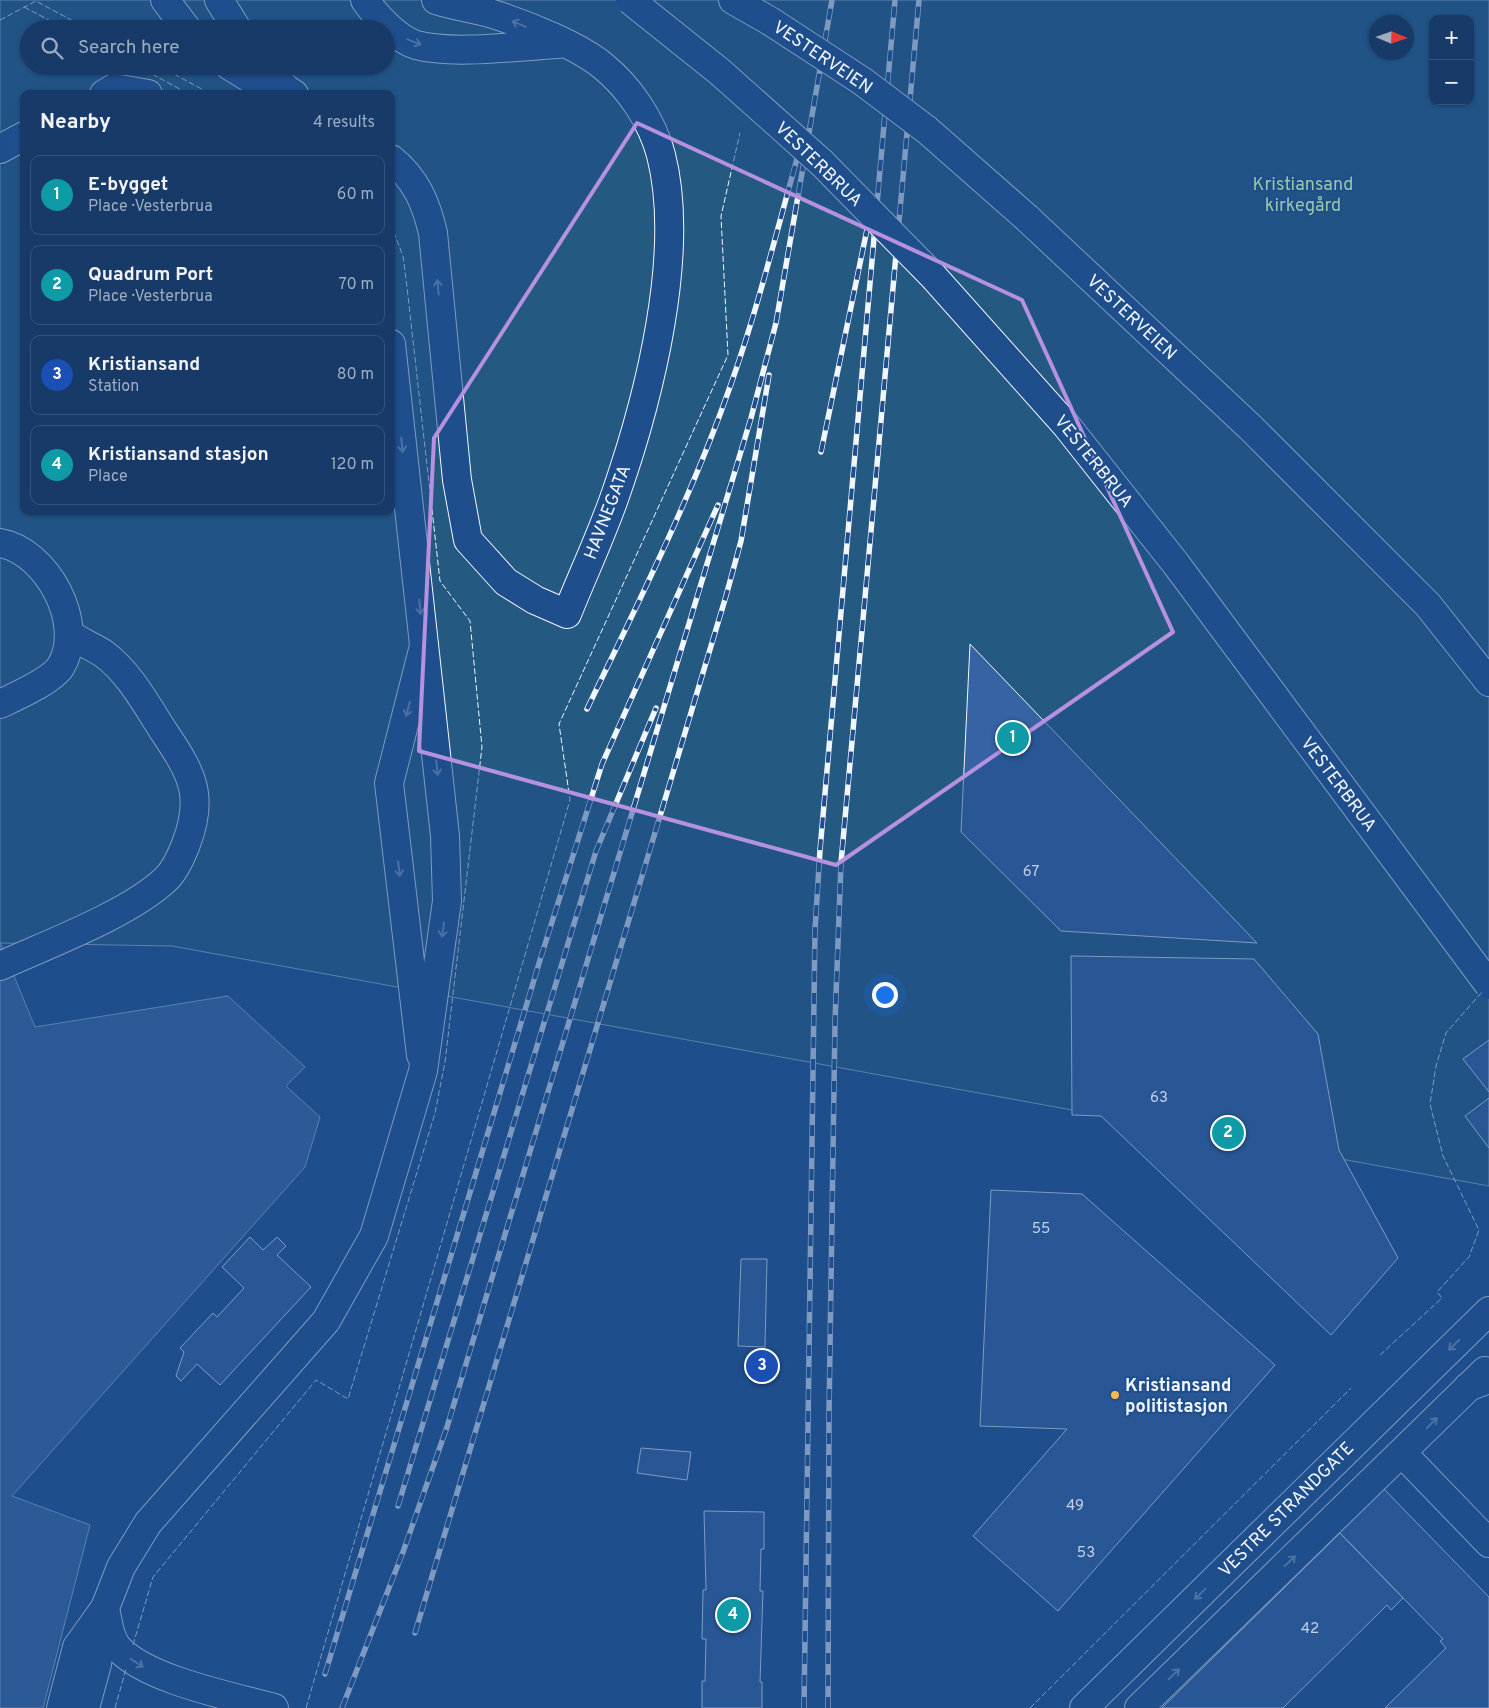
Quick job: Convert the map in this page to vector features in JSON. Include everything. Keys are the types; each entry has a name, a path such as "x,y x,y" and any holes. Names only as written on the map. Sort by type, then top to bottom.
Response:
{"main road":[{"path":"164,0 180,20"},
{"path":"220,0 232,20"},
{"path":"365,0 382,20"},
{"path":"436,0 499,16 564,43"},
{"name":"VESTERBRUA","path":"630,0 720,72 822,163 933,276 1066,425 1176,564 1489,984"},
{"name":"VESTERVEIEN","path":"733,0 770,21 862,81 927,130 1027,218 1250,427 1428,605 1489,682"},
{"path":"395,31 415,45 460,50 564,43"},
{"name":"HAVNEGATA","path":"395,162 418,188 428,210 433,233 457,480 468,540 506,582 535,600 567,614 616,494 642,409 659,327 670,221 667,187 660,153 636,102 623,84 603,66 564,43"},
{"path":"245,75 261,85 285,90"},
{"path":"275,75 289,90"},
{"path":"111,90 114,88 125,90"},
{"path":"0,149 20,138"},
{"path":"85,1708 97,1664 105,1608 121,1567 148,1523 326,1320 374,1236 423,1071 447,901 445,836 395,380"},
{"path":"0,543 6,544 36,560 61,596 71,635 61,667 38,685 0,704"},
{"path":"0,966 87,927 156,887 174,870 192,828 196,804 195,794 180,756 119,668 104,654 71,635"},
{"path":"423,1071 389,782 424,645"},
{"name":"VESTRE STRANDGATE","path":"1084,1708 1489,1312"},
{"path":"1138,1708 1402,1453 1479,1383 1489,1367"},
{"path":"1402,1453 1489,1543"},
{"path":"61,1708 77,1647 105,1608"},
{"path":"105,1608 111,1634 117,1647 136,1663 161,1675 274,1708"}],"highlighted area":[{"path":"637,123 1022,300 1173,632 836,865 419,751 434,438"}],"green space":[{"name":"Kristiansand kirkegård","path":"0,0 1489,0 1489,1186 172,946 0,943"}],"shaded area":[{"path":"0,942 35,1027 228,996 305,1067 286,1086 320,1117 305,1167 12,1496 90,1525 43,1708 0,1708"}],"building":[{"path":"970,644 1257,943 1061,931 961,832"},
{"path":"1071,956 1254,959 1318,1034 1339,1150 1398,1258 1331,1335 1101,1116 1072,1115"},
{"path":"1489,1040 1489,1092 1463,1059"},
{"path":"1489,1098 1489,1148 1465,1116"},
{"name":"Kristiansand politistasjon","path":"991,1190 1082,1194 1275,1365 1058,1611 973,1536 1067,1429 980,1426"},
{"path":"250,1237 263,1250 277,1237 286,1246 277,1255 311,1287 220,1385 197,1364 181,1381 176,1376 184,1352 180,1348 213,1313 217,1317 244,1288 222,1267"},
{"path":"741,1259 767,1259 765,1347 738,1346"},
{"path":"641,1448 691,1452 687,1480 637,1473"},
{"path":"1382,1487 1489,1597 1489,1708 1385,1708 1446,1648 1440,1641 1443,1639 1338,1531"},
{"path":"704,1511 764,1512 764,1549 761,1549 760,1591 763,1591 760,1682 762,1682 762,1708 702,1708 702,1681 705,1681 706,1639 702,1639 703,1590 706,1590"},
{"path":"1340,1533 1403,1598 1391,1610 1387,1605 1283,1708 1162,1708"}],"railway":[{"path":"342,1708 403,1552 447,1427 751,418 776,323 832,0"},
{"path":"804,1708 815,930 820,850 895,0"},
{"path":"828,1708 829,1414 835,1022 841,863 919,0"},
{"path":"587,709 664,549 716,426 751,324 802,141"},
{"path":"821,452 870,215"},
{"path":"415,1633 726,596 741,541 769,375"},
{"path":"325,1674 540,960 602,764 718,505"},
{"path":"398,1506 596,851 656,708"}],"fence":[{"path":"0,20 36,1 71,20"},
{"path":"24,7 49,20"},
{"path":"154,75 182,90"},
{"path":"176,75 204,90"},
{"path":"306,1708 570,800 559,724 728,355 721,216 740,133"},
{"path":"133,1645 153,1577 316,1380 348,1399 435,1113 445,1062 482,747 470,621 440,581 403,256 395,235"},
{"path":"1380,1355 1442,1298 1437,1292 1469,1257 1479,1230 1443,1156 1430,1104 1436,1066 1446,1033 1482,992"},
{"path":"1030,1708 1351,1388"},
{"path":"115,1708 126,1669"}],"place":[{"name":"E-bygget","path":"1013,738"},
{"name":"Quadrum Port","path":"1228,1133"},
{"name":"Kristiansand","path":"762,1366"},
{"name":"Kristiansand politistasjon","path":"1115,1395"},
{"name":"Kristiansand stasjon","path":"733,1615"}]}
